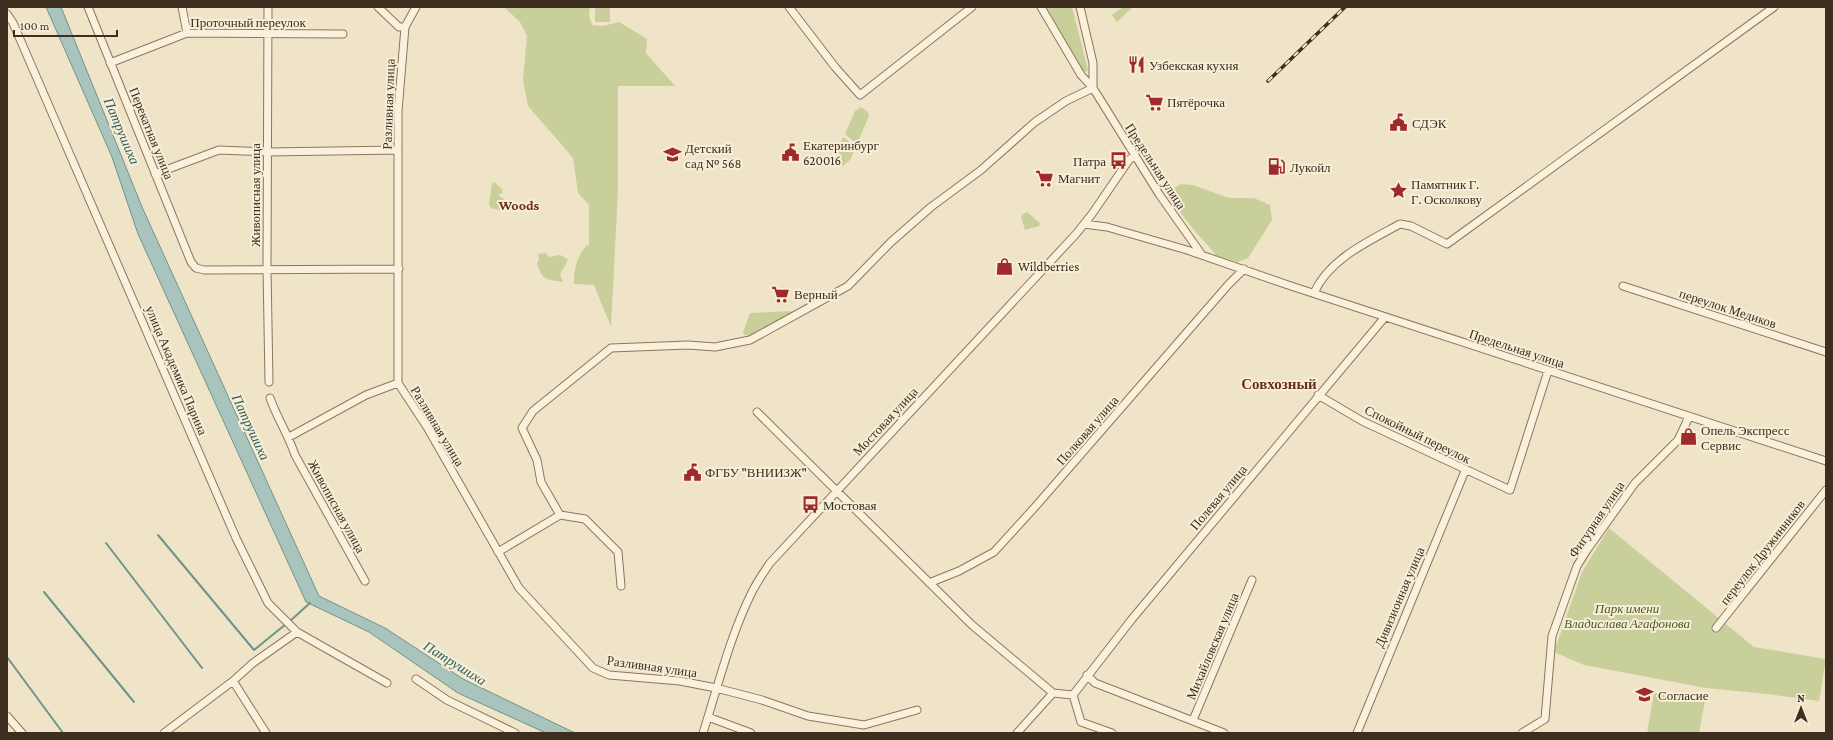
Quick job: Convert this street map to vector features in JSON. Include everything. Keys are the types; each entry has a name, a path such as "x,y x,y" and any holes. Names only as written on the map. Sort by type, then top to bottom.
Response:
{"street":[{"name":"Перекатная улица","path":"88,7 191,262 196,268 204,270 267,268"},
{"path":"182,7 187,33"},
{"name":"Живописная улица","path":"268,7 267,268 269,382"},
{"path":"378,7 399,27 405,27"},
{"name":"Разливная улица","path":"416,7 405,27 398,111 398,383 427,427 519,588 593,668 609,674 680,681 716,688 762,700 808,716 864,725 917,710"},
{"path":"789,7 835,67 860,95 972,7"},
{"name":"Предельная улица","path":"1041,7 1080,75 1093,88 1159,194 1202,255"},
{"path":"560,515 541,482 537,460 522,428 533,411 611,348 688,345 715,347 750,340 848,286 908,227 931,207 981,170 1034,122 1066,101 1093,88 1093,62 1080,7"},
{"path":"1314,293 1318,284 1338,261 1400,224 1411,226 1447,244 1774,7"},
{"name":"улица Академика Парина","path":"7,14 13,23 236,538 268,602 297,632 387,683"},
{"name":"Проточный переулок","path":"110,63 187,33 343,34"},
{"path":"155,174 219,150 268,152 398,150"},
{"name":"Мостовая улица","path":"703,733 716,688 744,609 753,590 770,563 1084,224 1129,160 1135,156"},
{"name":"Предельная улица","path":"1084,224 1107,227 1202,255 1548,371 1826,461"},
{"path":"267,268 399,269"},
{"name":"Полковая улица","path":"929,583 959,571 994,552 1228,285 1244,270"},
{"name":"переулок Медиков","path":"1622,286 1826,352"},
{"name":"Полевая улица","path":"1073,695 1318,396 1385,317"},
{"name":"Спокойный переулок","path":"1318,396 1362,421 1465,471 1510,490 1548,371"},
{"path":"289,437 366,395 398,383"},
{"name":"Живописная улица","path":"270,398 274,409 289,437 295,455 365,582"},
{"path":"757,412 972,625 1053,693 1073,695 1081,722 1112,733"},
{"name":"Фигурная улица","path":"1522,733 1545,719 1552,636 1578,566 1587,550 1635,483 1678,440 1689,417"},
{"name":"Дивизионная улица","path":"1357,733 1465,471"},
{"name":"переулок Дружинников","path":"1716,628 1826,490"},
{"path":"498,552 560,515 585,519 618,552 621,586"},
{"name":"Михайловская улица","path":"1193,720 1252,580"},
{"path":"164,733 233,681 253,663 297,632"},
{"path":"1088,675 1095,683 1224,733"},
{"path":"416,679 447,700 515,733"},
{"path":"233,681 266,733"},
{"path":"1017,733 1053,693"},
{"path":"7,716 22,733"},
{"path":"708,717 751,733"}],"green space":[{"path":"504,7 590,7 589,15 592,25 603,26 619,22 647,39 646,53 675,86 618,86 618,191 611,327 594,285 574,284 574,273 579,256 589,244 589,205 578,193 573,158 528,106 523,80 527,36 520,22"},
{"path":"595,7 610,7 610,22 595,22"},
{"path":"1046,7 1072,7 1088,70 1084,73"},
{"path":"1123,7 1133,7 1117,22 1112,15"},
{"path":"861,107 868,112 869,116 857,144 845,134 855,111"},
{"path":"843,137 856,147 850,160 843,166 836,162 836,152"},
{"path":"494,182 502,189 503,193 498,195 504,199 500,210 491,208 489,205 492,184"},
{"path":"1181,184 1193,185 1229,198 1254,198 1270,205 1272,220 1248,258 1238,262 1217,256 1194,230 1171,200 1173,189"},
{"path":"1027,212 1040,223 1039,226 1025,230 1021,217"},
{"path":"546,253 549,257 560,255 568,259 560,274 563,282 546,279 541,274 537,264 539,259 538,254"},
{"path":"791,311 791,316 750,336 745,335 743,332 750,313"},
{"name":"Парк имени Владислава Агафонова","path":"1609,528 1754,647 1826,659 1819,701 1706,688 1584,665 1554,652 1582,572"},
{"path":"1654,693 1705,701 1699,733 1647,733"}],"water":[{"path":"46,7 61,7 142,207 319,596 385,628 463,679 575,733 546,733 458,693 369,632 306,602 138,234 112,157"}],"waterway":[{"path":"158,535 254,650 286,624"},
{"path":"106,543 202,668"},
{"path":"44,592 134,702"},
{"path":"290,621 310,603"},
{"path":"7,657 63,733"}],"railway":[{"path":"1268,81 1345,7"}],"place":[{"name":"Узбекская кухня","path":"1136,65"},
{"name":"Пятёрочка","path":"1154,102"},
{"name":"СДЭК","path":"1399,123"},
{"name":"Екатеринбург 620016","path":"790,152"},
{"name":"Детский сад № 568","path":"672,155"},
{"name":"Патра","path":"1119,161"},
{"name":"Лукойл","path":"1277,167"},
{"name":"Магнит","path":"1045,178"},
{"name":"Памятник Г. Г. Осколкову","path":"1398,191"},
{"name":"Wildberries","path":"1005,266"},
{"name":"Верный","path":"781,294"},
{"name":"Опель Экспресс Сервис","path":"1688,437"},
{"name":"ФГБУ \"ВНИИЗЖ\"","path":"692,472"},
{"name":"Мостовая","path":"810,505"},
{"name":"Согласие","path":"1645,695"}],"district":[{"name":"Woods","path":"519,205"},
{"name":"Совхозный","path":"1279,384"}],"water label":[{"name":"Патрушиха","path":"122,131"},
{"name":"Патрушиха","path":"251,427"},
{"name":"Патрушиха","path":"455,663"}]}
